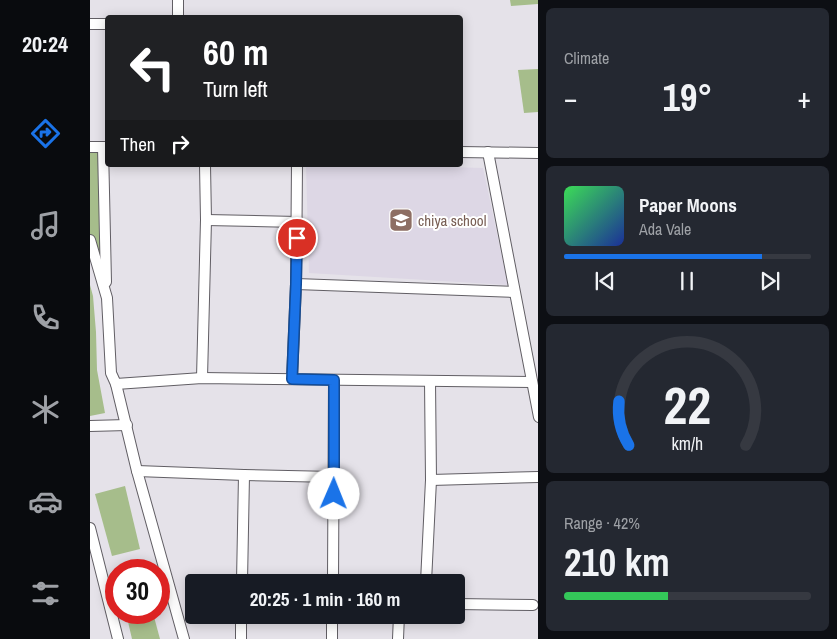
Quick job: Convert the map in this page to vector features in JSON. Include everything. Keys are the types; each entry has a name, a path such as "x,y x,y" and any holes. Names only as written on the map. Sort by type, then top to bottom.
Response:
{"street":[{"path":"178,0 178,15"},
{"path":"90,24 105,24"},
{"path":"90,148 105,147"},
{"path":"463,152 538,153"},
{"path":"488,152 538,417"},
{"path":"105,167 107,298 111,373 116,384 137,471 184,639"},
{"path":"202,378 206,220 205,167"},
{"path":"292,379 296,284 297,167"},
{"path":"206,220 297,222"},
{"path":"90,240 107,298"},
{"path":"296,284 514,292"},
{"path":"116,384 202,378 532,382"},
{"path":"333,574 334,380"},
{"path":"426,574 431,480 430,381"},
{"path":"90,426 127,425"},
{"path":"137,471 334,477"},
{"path":"242,574 244,475"},
{"path":"431,480 538,477"},
{"path":"90,528 118,639"},
{"path":"465,604 533,605"},
{"path":"241,624 241,639"},
{"path":"332,624 332,639"},
{"path":"398,639 399,624"}],"shaded area":[{"name":"chiya school","path":"306,167 483,168 508,285 309,273"}],"green space":[{"path":"510,0 538,0 538,4 511,6"},
{"path":"538,69 538,112 524,113 518,70"},
{"path":"103,147 107,298 90,240 90,148"},
{"path":"90,285 93,296 96,332 97,370 105,413 90,416"},
{"path":"125,486 140,549 112,556 95,494"},
{"path":"129,624 156,624 160,639 132,639"}],"place":[{"name":"chiya school","path":"401,220"}],"route":[{"path":"297,238 292,379 334,380 334,494"}]}
